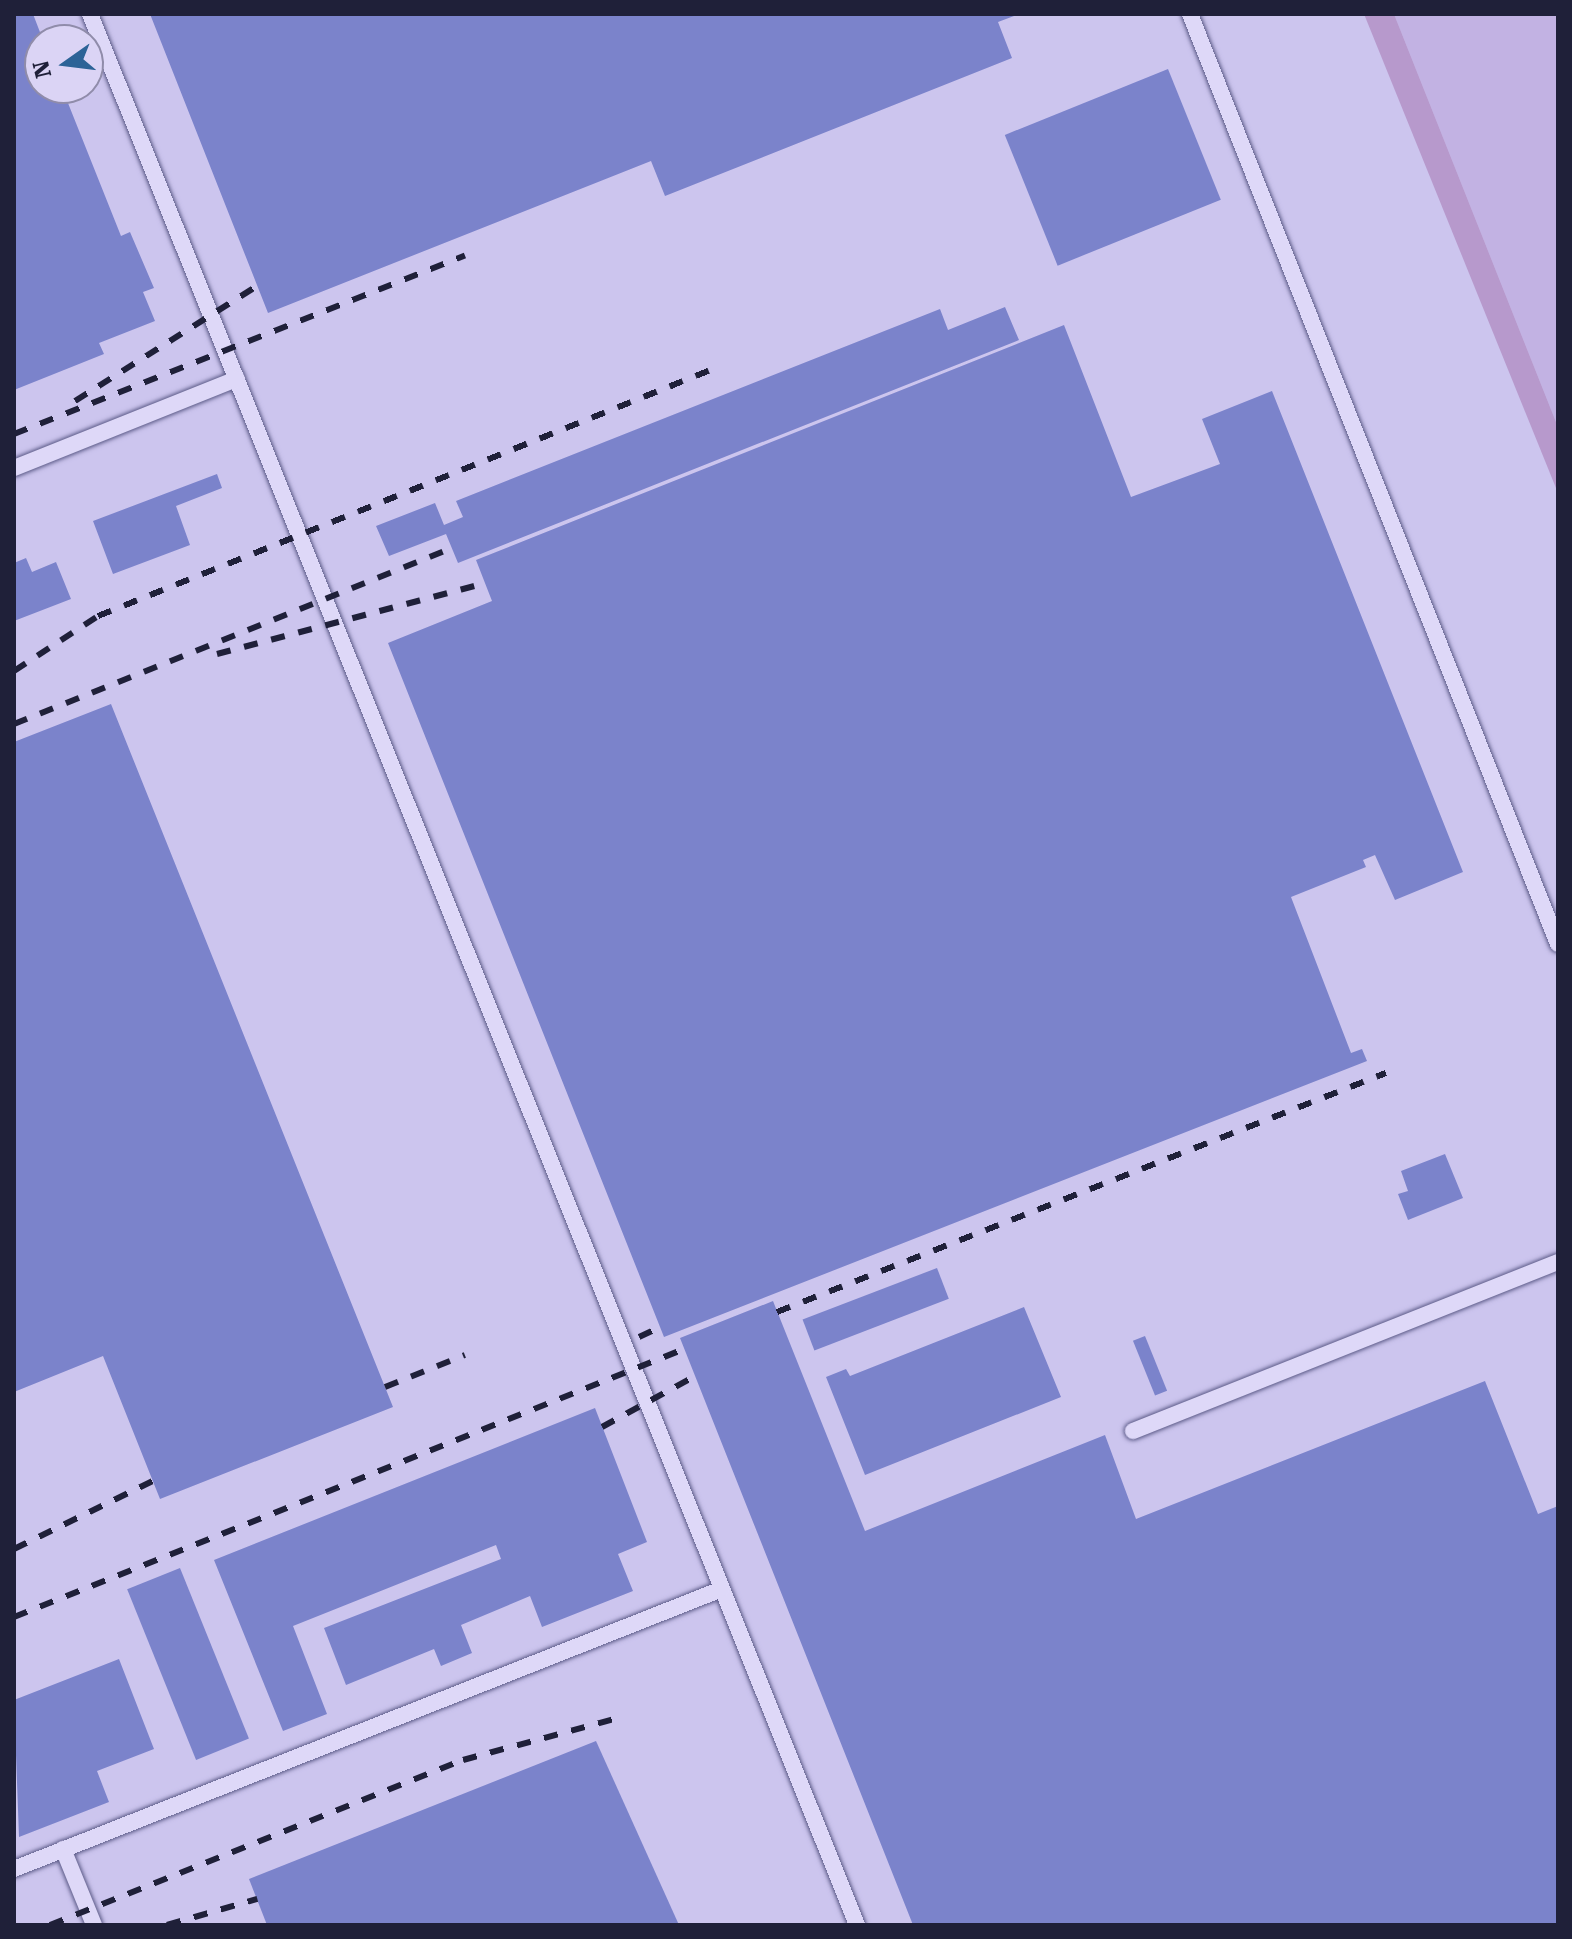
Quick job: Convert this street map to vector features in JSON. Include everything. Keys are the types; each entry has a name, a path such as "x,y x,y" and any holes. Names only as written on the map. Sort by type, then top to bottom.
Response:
{"lane":[{"path":"90,14 857,1925"},
{"path":"1190,14 1558,944"},
{"path":"14,468 237,379"},
{"path":"1133,1431 1558,1262"},
{"path":"14,1869 722,1589"},
{"path":"63,1849 94,1925"}],"shaded area":[{"path":"1364,14 1394,14 1558,427 1558,493"},
{"path":"1394,14 1558,14 1558,427"}],"building":[{"path":"14,14 33,14 37,24 24,24 24,104 68,104 121,236 130,232 154,288 143,292 155,321 99,343 104,354 14,390"},
{"path":"150,14 1019,14 998,22 1012,58 665,196 651,161 268,313"},
{"path":"1168,69 1221,200 1058,266 1005,135"},
{"path":"1005,307 1019,340 458,563 446,534 389,556 376,526 435,503 444,525 463,517 456,501 940,309 948,330"},
{"path":"1064,325 1131,497 1220,464 1202,419 1272,391 1463,872 1395,900 1375,855 1363,860 1366,867 1291,897 1351,1053 1362,1049 1367,1061 664,1337 388,643 492,601 476,560"},
{"path":"217,474 222,488 176,506 190,545 113,574 93,521"},
{"path":"26,558 32,572 56,562 71,599 14,621 14,563"},
{"path":"111,704 393,1407 160,1499 103,1356 14,1392 14,742"},
{"path":"1445,1154 1463,1198 1408,1220 1398,1194 1408,1191 1401,1171"},
{"path":"937,1268 949,1299 814,1350 803,1320"},
{"path":"773,1301 865,1531 1105,1435 1136,1519 1485,1381 1538,1514 1558,1506 1558,1925 913,1925 680,1338"},
{"path":"1024,1307 1061,1397 865,1475 826,1377 846,1369 850,1376"},
{"path":"1145,1336 1167,1391 1155,1396 1133,1341"},
{"path":"595,1408 647,1542 618,1554 633,1591 542,1627 530,1596 461,1625 472,1653 441,1666 434,1649 346,1685 324,1628 501,1559 496,1545 293,1626 327,1714 283,1731 214,1560"},
{"path":"180,1568 249,1739 196,1760 127,1589"},
{"path":"119,1659 154,1749 97,1771 109,1802 19,1837 14,1700"},
{"path":"596,1741 679,1925 267,1925 249,1879"}],"railway":[{"path":"14,434 465,255"},
{"path":"75,401 257,286"},
{"path":"14,671 98,616 718,367"},
{"path":"14,724 452,548"},
{"path":"217,654 486,583"},
{"path":"777,1312 1386,1073"},
{"path":"639,1337 660,1327"},
{"path":"14,1617 684,1349"},
{"path":"385,1387 465,1355"},
{"path":"602,1427 695,1376"},
{"path":"14,1549 153,1481"},
{"path":"50,1925 463,1760 618,1718"},
{"path":"167,1925 257,1899"}]}
